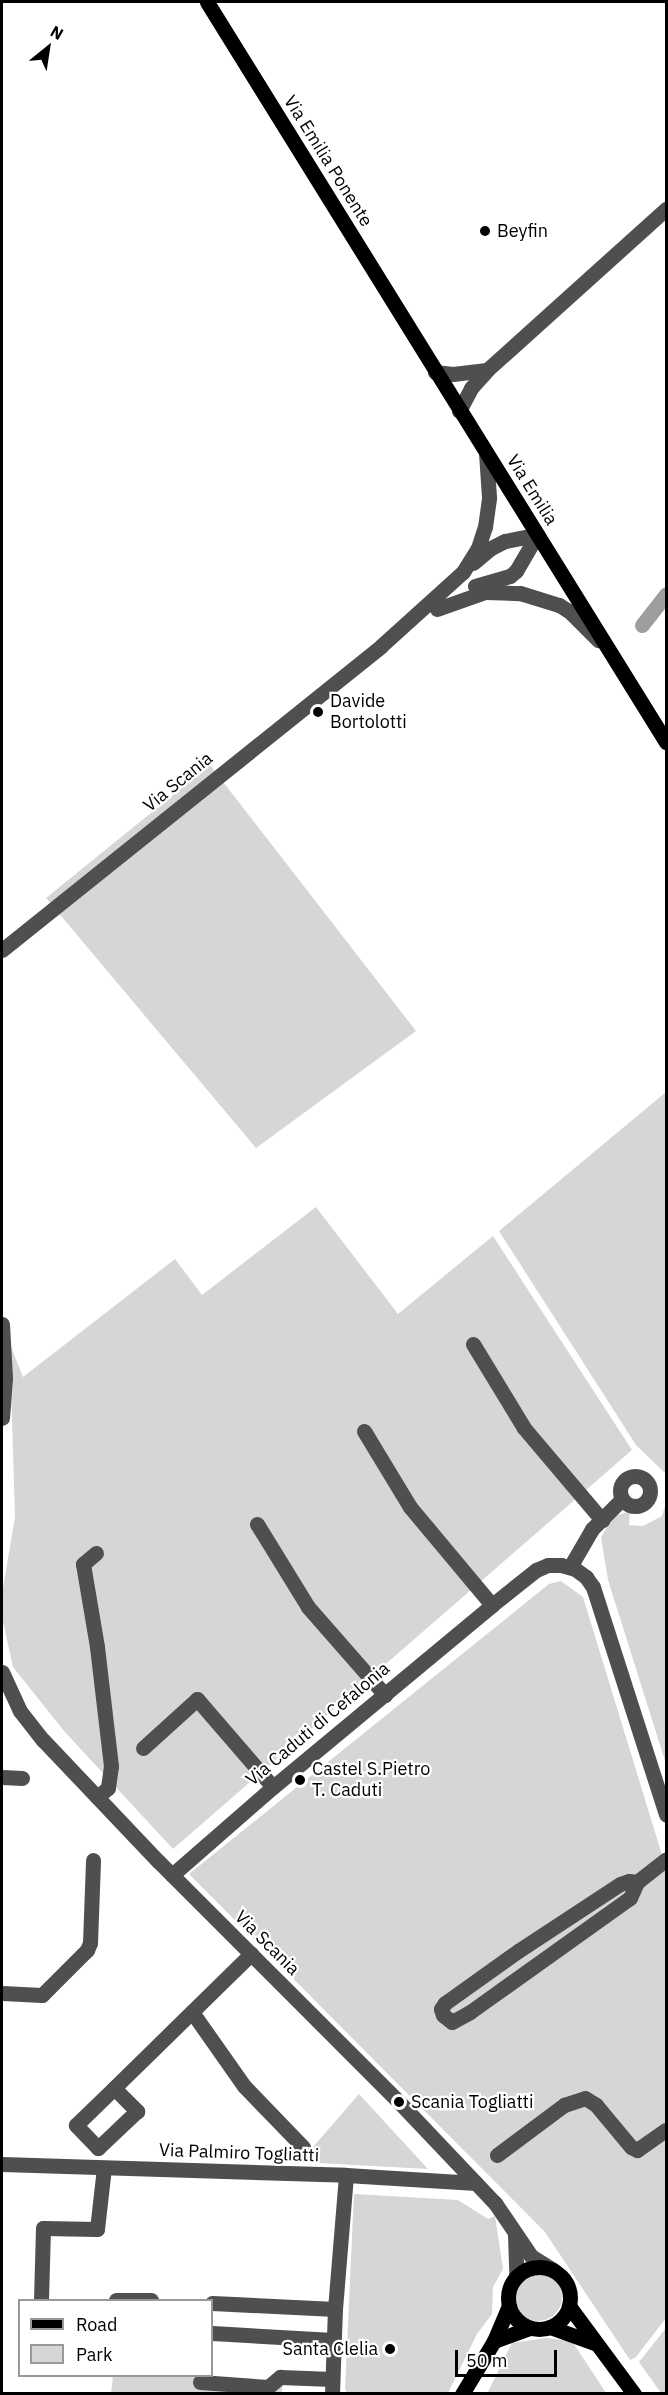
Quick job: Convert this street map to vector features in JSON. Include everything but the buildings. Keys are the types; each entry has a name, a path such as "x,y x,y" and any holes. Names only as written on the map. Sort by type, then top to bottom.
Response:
{"main road":[{"name":"Via Emilia Ponente","path":"207,2 416,341"},
{"name":"Via Emilia","path":"416,341 615,659"},
{"path":"615,659 666,742"},
{"path":"462,2394 494,2341 509,2306 509,2288 516,2273 536,2267 553,2270"},
{"name":"Via Scania","path":"553,2270 565,2281 570,2298 569,2306 634,2394"},
{"path":"509,2306 513,2315 530,2328"},
{"path":"550,2327 558,2322 569,2306"},
{"path":"494,2341 530,2328 550,2327 597,2344"}],"street":[{"path":"459,411 471,388 487,370 666,209"},
{"path":"435,372 453,374 487,370"},
{"name":"Via Scania","path":"462,572 478,548 485,527 489,497 486,453"},
{"name":"Via Scania","path":"2,950 381,646 491,548 505,541 537,535"},
{"name":"Via Scania","path":"381,646 470,588 510,576 521,566 537,535"},
{"name":"Via Scania","path":"437,609 485,592 520,593 545,600 570,612 615,659"},
{"path":"2,1324 5,1378 2,1418"},
{"path":"473,1344 524,1428 602,1520"},
{"path":"364,1431 410,1507 492,1605"},
{"path":"622,1499 581,1546 570,1568 586,1577 593,1587 666,1812"},
{"path":"257,1524 308,1607 385,1695"},
{"path":"96,1553 82,1564 98,1647 111,1766 108,1788 97,1797"},
{"name":"Via Caduti di Cefalonia","path":"172,1875 273,1787 536,1570 548,1565 570,1568"},
{"name":"Via Scania","path":"2,1672 20,1711 97,1797 495,2203 531,2256 553,2270"},
{"path":"143,1748 197,1700 273,1787"},
{"path":"2,1778 22,1778"},
{"path":"637,1882 629,1881 620,1884 527,1945 445,2003 441,2009 442,2015 452,2022 470,2012 630,1898 637,1882 666,1859"},
{"path":"2,1993 42,1995 87,1950 90,1943 93,1860"},
{"path":"114,2088 251,1954"},
{"path":"192,2012 244,2086 303,2147"},
{"path":"497,2155 564,2105 585,2098 596,2105 631,2147 638,2150 666,2130"},
{"name":"Via Palmiro Togliatti","path":"2,2164 346,2175 476,2183"},
{"path":"41,2299 43,2228 97,2229 104,2168"},
{"path":"200,2384 268,2387 280,2377 332,2386 335,2309 346,2175"},
{"path":"515,2235 516,2273"},
{"path":"213,2303 335,2309"},
{"path":"213,2333 333,2340"}],"green space":[{"path":"210,765 416,1031 256,1148 46,898"},
{"path":"666,1092 666,1474 636,1445 499,1231"},
{"path":"316,1207 398,1314 493,1236 632,1450 173,1849 64,1731 13,1667 2,1617 2,1594 15,1517 11,1387 2,1324 23,1377 175,1259 202,1295"},
{"path":"666,1503 666,1764 608,1580 601,1537 613,1517 630,1511 629,1525 643,1526 662,1516"},
{"path":"561,1581 583,1597 666,1868 666,2318 636,2357 630,2360 545,2232 189,1874 549,1584"},
{"path":"359,2094 428,2169 300,2162"},
{"path":"354,2194 458,2200 488,2219 495,2216 503,2269 493,2287 492,2314 477,2334 448,2393 348,2394 345,2389"},
{"path":"533,2273 543,2273 555,2280 562,2292 562,2302 555,2314 543,2321 533,2321 518,2310 514,2302 514,2292 525,2277"},
{"path":"666,2328 666,2393 661,2393 639,2362"},
{"path":"546,2338 572,2341 606,2393 487,2394 512,2343"},
{"path":"113,2377 199,2377 282,2381 282,2393 111,2394"}],"waterway":[{"path":"642,625 666,594"}],"place":[{"name":"Beyfin","path":"485,231"},
{"name":"Davide Bortolotti","path":"318,712"},
{"name":"Castel S.Pietro T. Caduti","path":"300,1780"},
{"name":"Scania Togliatti","path":"399,2102"},
{"name":"Santa Clelia","path":"390,2349"}]}
